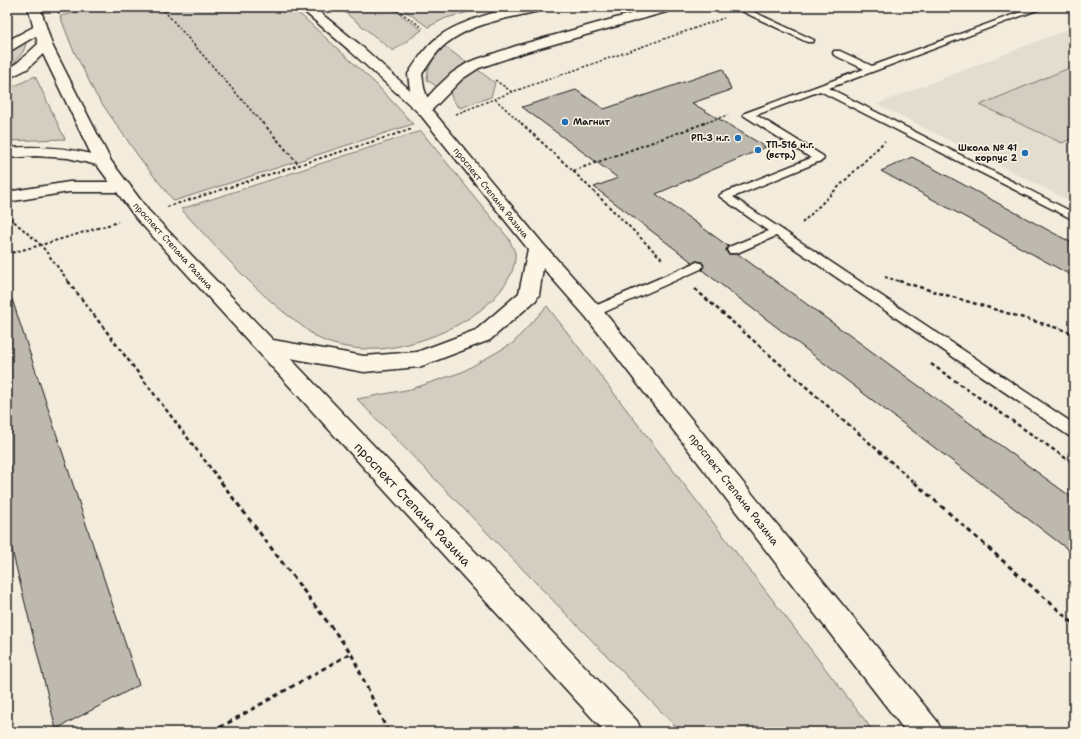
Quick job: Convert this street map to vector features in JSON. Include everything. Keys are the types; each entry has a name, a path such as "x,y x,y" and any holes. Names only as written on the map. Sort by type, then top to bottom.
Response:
{"main road":[{"name":"проспект Степана Разина","path":"34,7 45,45 103,162 142,214 626,732"},
{"name":"проспект Степана Разина","path":"305,7 354,47 424,110 537,249 593,312 926,732"},
{"path":"424,110 417,88 415,74 441,41 451,34 482,22 539,7"},
{"path":"424,110 457,76 474,65 521,49 669,7"},
{"path":"7,48 39,28"},
{"path":"7,75 22,66 45,45"},
{"path":"7,153 34,151 68,153 103,162"},
{"path":"7,197 69,187 122,186"},
{"name":"проспект Степана Разина","path":"265,346 364,364 419,359 483,335 529,295 537,249"}],"lane":[{"path":"1041,7 748,115 819,158 725,196 1074,432"},
{"path":"740,9 810,40"},
{"path":"837,53 872,70"},
{"path":"821,88 1074,217"},
{"path":"733,250 776,231"},
{"path":"593,312 697,266"}],"path":[{"path":"160,7 299,165"},
{"path":"7,254 41,245 434,123 740,9"},
{"path":"495,99 573,171 678,275 1074,624"},
{"path":"7,215 41,245 351,653 388,732"},
{"path":"880,275 1074,333"},
{"path":"212,732 351,653"}],"shaded area":[{"path":"100,7 290,7 302,16 376,84 413,124 174,201 141,160 96,95 72,47 60,16"},
{"path":"338,7 390,7 422,30 393,51"},
{"path":"400,7 488,7 446,18 428,27"},
{"name":"Школа № 41 корпус 2","path":"1074,27 1074,203 877,104"},
{"path":"26,42 24,50 20,56 7,66 7,51"},
{"path":"444,46 466,62 446,78 439,88 427,80 427,75 432,62"},
{"path":"1074,66 1074,137 1062,143 980,105"},
{"path":"477,69 495,83 491,97 460,108 451,95 451,90 458,81"},
{"path":"35,76 65,139 7,141 7,90"},
{"path":"421,131 509,239 515,256 514,265 510,276 500,291 487,305 454,327 416,342 380,349 364,349 340,346 318,338 282,311 251,283 181,209"},
{"path":"547,306 874,732 681,732 357,399 411,389 462,372 513,343"}],"building":[{"path":"723,69 731,90 692,103 766,147 656,194 728,246 726,251 728,254 738,254 1074,499 1074,554 702,270 704,265 702,262 692,262 594,187 618,178 522,107 576,90 604,109"},
{"path":"912,157 1074,244 1074,277 881,171"},
{"path":"12,299 139,685 56,729 7,530 7,300"}],"place":[{"name":"Магнит","path":"565,122"},
{"name":"РП-3 н.г.","path":"738,138"},
{"name":"ТП-516 н.г. (встр.)","path":"758,150"},
{"name":"Школа № 41 корпус 2","path":"1025,153"}]}
